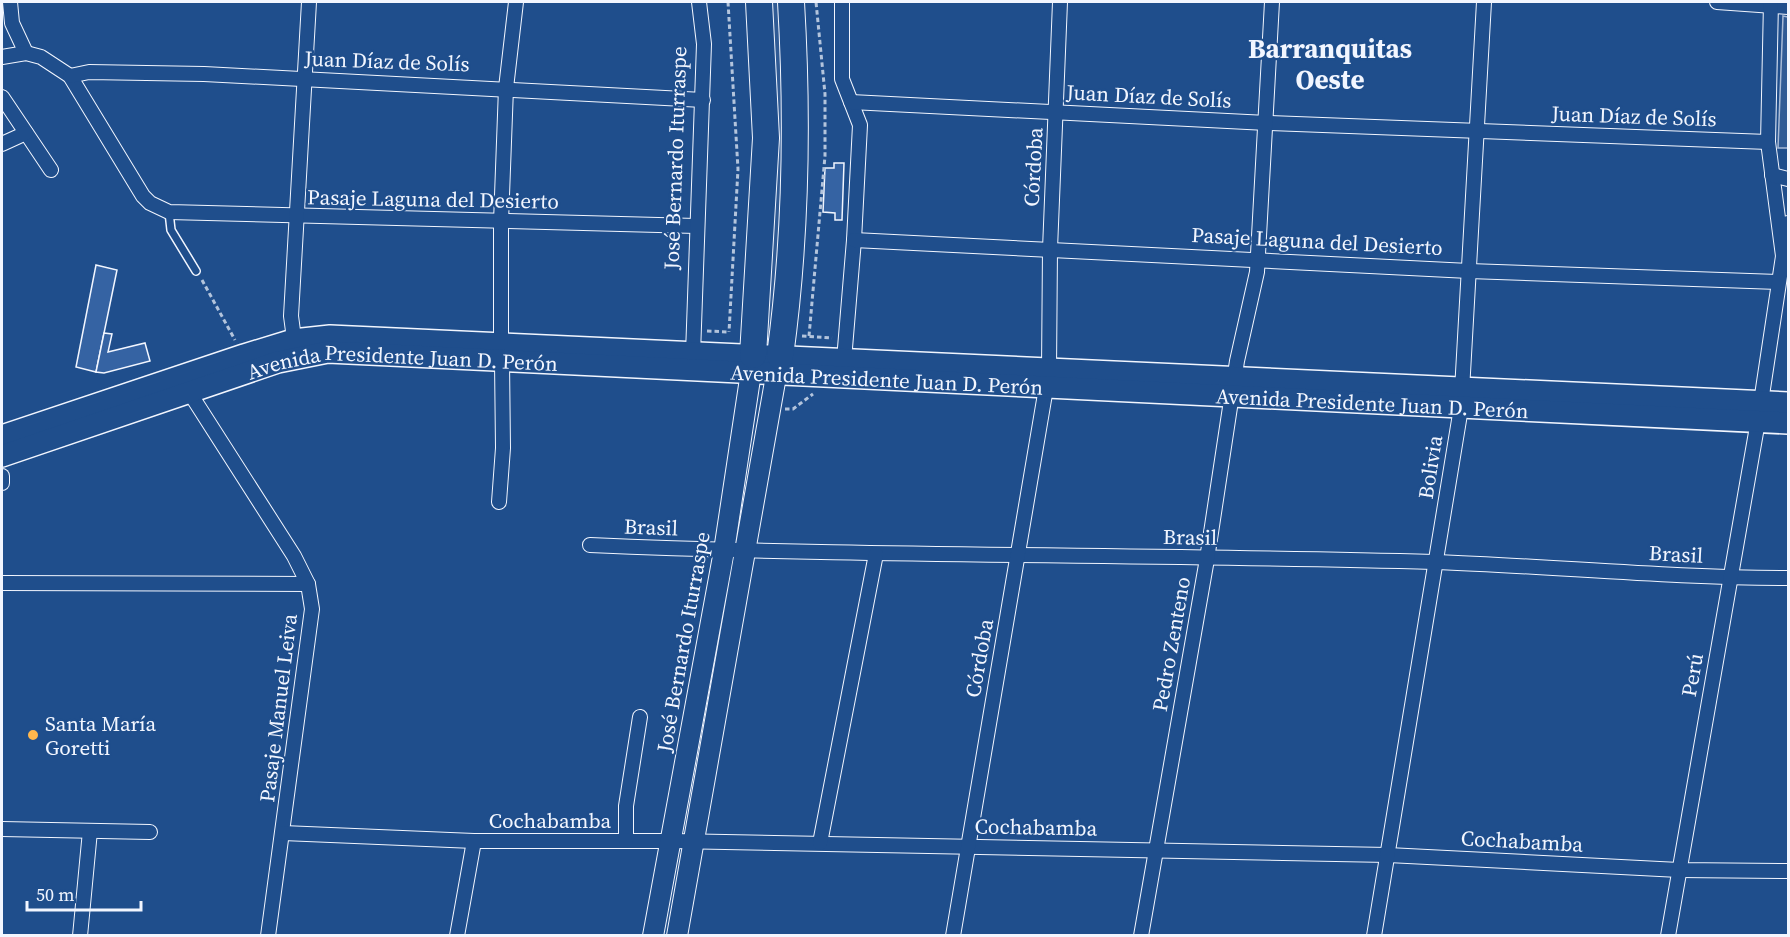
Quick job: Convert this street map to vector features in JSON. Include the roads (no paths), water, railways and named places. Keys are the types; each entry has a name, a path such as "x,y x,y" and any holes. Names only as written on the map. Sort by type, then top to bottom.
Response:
{"highway":[{"path":"754,354 766,138 759,2"},
{"path":"780,355 795,141 791,2"}],"main road":[{"name":"Avenida Presidente Juan D. Perón","path":"2,436 184,385 296,348 342,336 502,353 754,354"},
{"name":"Avenida Presidente Juan D. Perón","path":"2,456 184,385 244,355 296,348"},
{"name":"Avenida Presidente Juan D. Perón","path":"502,353 780,355 1047,379"},
{"name":"José Bernardo Iturraspe","path":"677,936 695,841 734,552 754,354"},
{"name":"Avenida Presidente Juan D. Perón","path":"780,355 816,375 1047,379 1234,387 1463,387 1760,412 1788,423"},
{"name":"José Bernardo Iturraspe","path":"654,936 734,552 772,408 780,355"},
{"name":"Avenida Presidente Juan D. Perón","path":"1234,387 1461,408 1760,412 1788,403"}],"street":[{"path":"10,2 12,23 26,53"},
{"path":"296,348 291,316 309,2"},
{"path":"499,502 503,448 501,222 506,88 516,2"},
{"name":"José Bernardo Iturraspe","path":"693,354 696,226 705,44 699,2"},
{"path":"842,2 842,79 860,125 854,240 844,360"},
{"name":"Córdoba","path":"953,936 1047,379 1060,2"},
{"name":"Pedro Zenteno","path":"1141,936 1208,559 1234,387 1258,259 1272,2"},
{"name":"Bolivia","path":"1374,936 1461,408 1484,2"},
{"path":"1717,2 1771,3 1788,7"},
{"name":"Perú","path":"1771,3 1767,142 1783,256"},
{"path":"2,57 26,53 41,57 70,76 143,196 150,203 169,212"},
{"name":"Juan Díaz de Solís","path":"70,76 88,72 305,79 703,100"},
{"path":"2,97 51,170"},
{"name":"Juan Díaz de Solís","path":"851,102 1267,123 1767,142"},
{"path":"2,144 26,133"},
{"path":"1772,175 1788,179"},
{"name":"Pasaje Laguna del Desierto","path":"169,212 696,226"},
{"name":"Perú","path":"1668,936 1760,412 1788,223"},
{"name":"Pasaje Laguna del Desierto","path":"854,240 1469,271 1778,282"},
{"name":"Pasaje Manuel Leiva","path":"184,385 294,556 308,584 312,609 268,936"},
{"path":"2,476 2,483"},
{"name":"Brasil","path":"590,545 734,552 1435,562 1730,578 1788,578"},
{"path":"820,843 876,554"},
{"path":"2,583 308,584"},
{"path":"626,841 626,806 640,717"},
{"path":"2,830 150,832"},
{"path":"80,936 90,831"},
{"name":"Cochabamba","path":"283,833 474,841 695,841 1388,855 1679,870 1788,871"},
{"path":"457,936 474,841"}],"lane":[{"path":"169,212 171,230 196,271"}],"place":[{"name":"Santa María Goretti","path":"33,735"}],"district":[{"name":"Barranquitas Oeste","path":"1330,64"}]}
